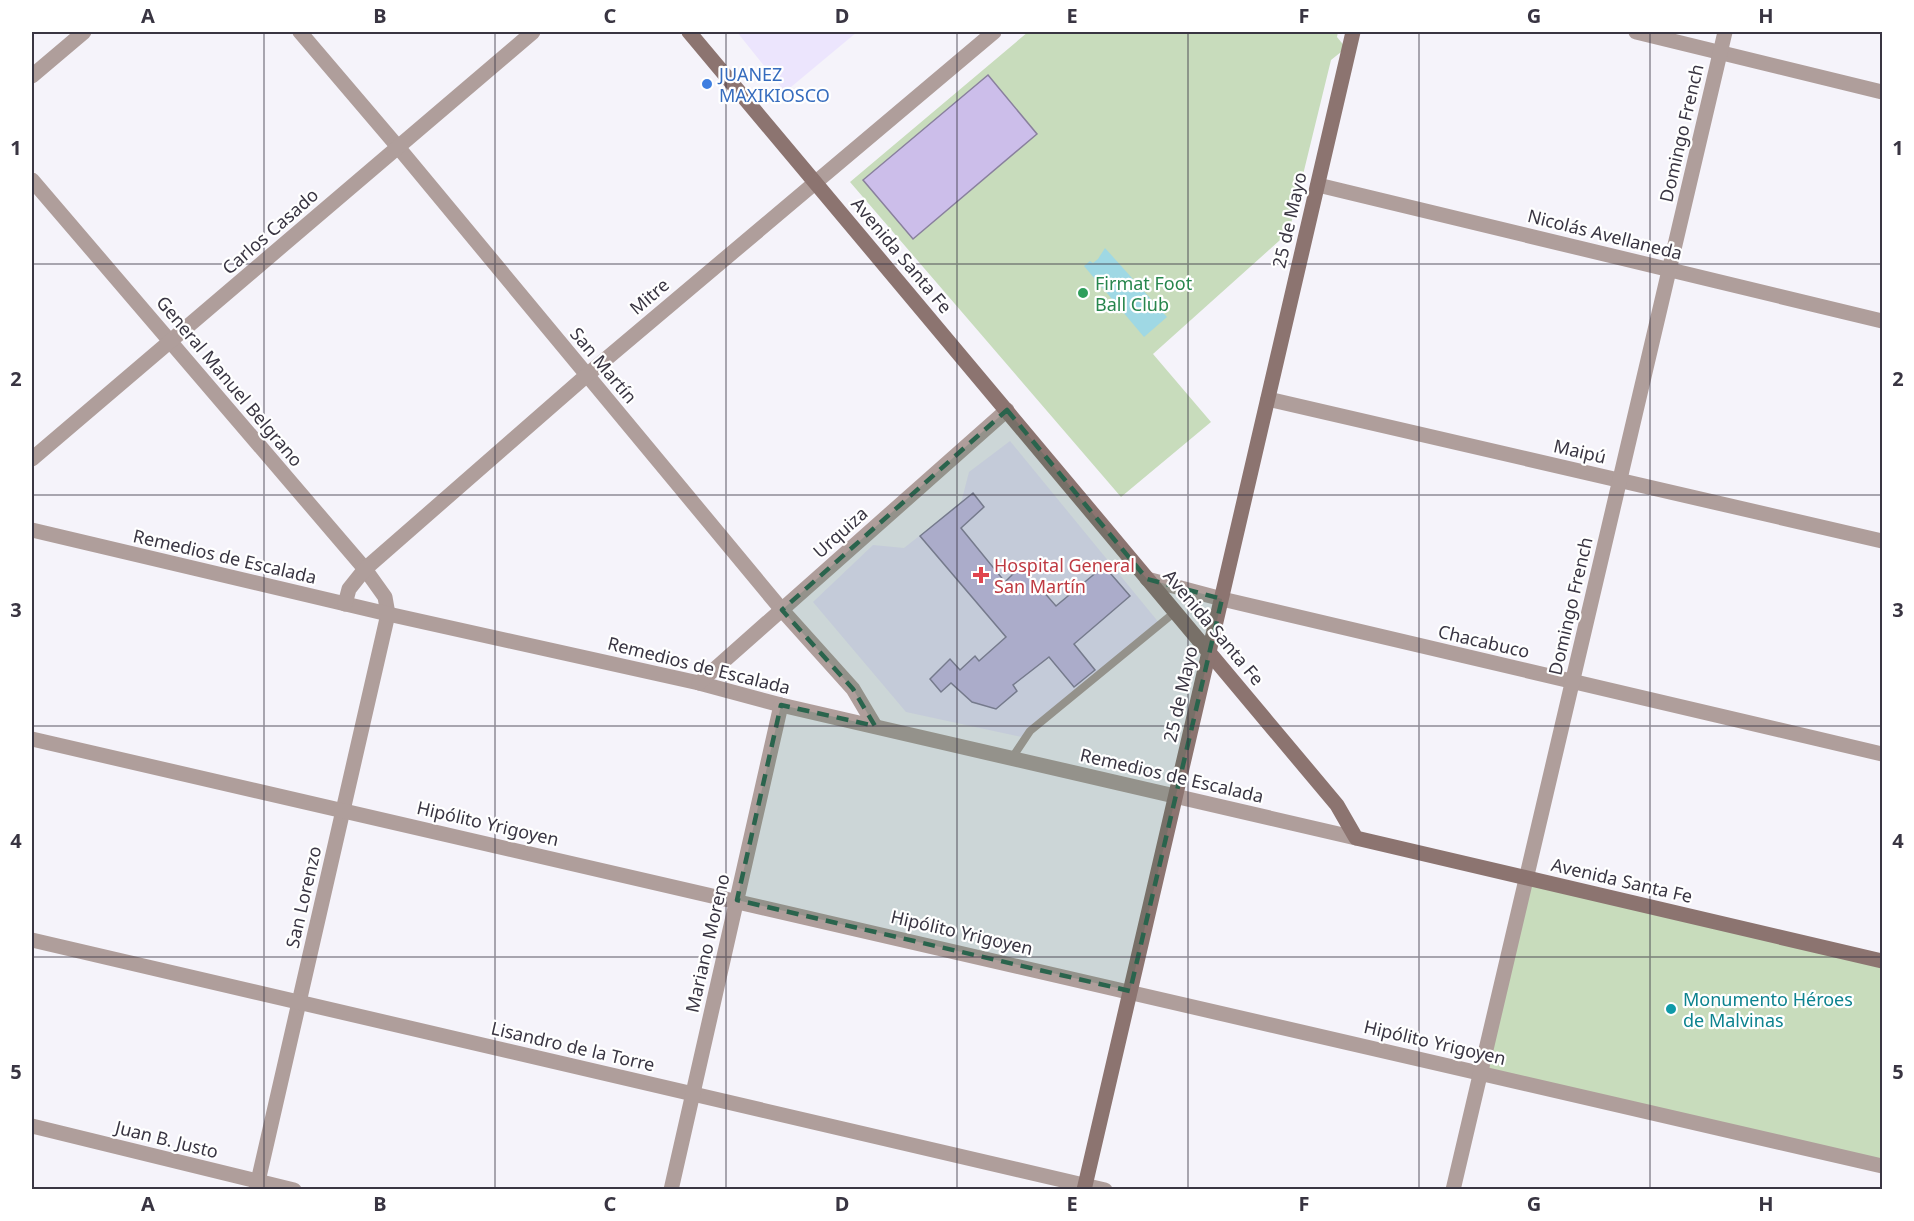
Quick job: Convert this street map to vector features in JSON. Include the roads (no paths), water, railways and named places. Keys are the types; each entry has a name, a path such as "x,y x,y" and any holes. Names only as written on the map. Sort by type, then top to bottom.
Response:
{"street":[{"path":"32,76 84,32"},
{"name":"San Martín","path":"300,32 782,610 853,689 875,726"},
{"name":"Carlos Casado","path":"32,459 533,32"},
{"name":"Avenida Santa Fe","path":"689,32 1337,805 1356,838 1882,961"},
{"name":"Mitre","path":"345,604 349,589 365,569 587,375 994,32"},
{"name":"25 de Mayo","path":"1084,1187 1353,32"},
{"path":"1636,32 1882,92"},
{"name":"Domingo French","path":"1453,1190 1725,32"},
{"name":"General Manuel Belgrano","path":"32,180 365,569 385,597 388,614"},
{"name":"Nicolás Avellaneda","path":"1318,185 1882,321"},
{"name":"Maipú","path":"1268,399 1882,541"},
{"name":"Urquiza","path":"699,682 1007,410"},
{"name":"Remedios de Escalada","path":"32,530 388,614 699,682 781,705 1356,838"},
{"name":"Chacabuco","path":"1147,579 1222,599 1882,754"},
{"name":"San Lorenzo","path":"257,1185 388,614"},
{"name":"Mariano Moreno","path":"671,1190 781,705"},
{"name":"Hipólito Yrigoyen","path":"32,739 1882,1166"},
{"name":"Lisandro de la Torre","path":"32,940 1084,1187 1105,1190"},
{"name":"Juan B. Justo","path":"32,1126 257,1185 294,1190"}],"lane":[{"path":"1012,758 1030,731 1175,612"}],"water":[{"path":"1105,248 1167,317 1144,337 1084,266 1098,259"}],"place":[{"name":"JUANEZ MAXIKIOSCO","path":"707,84"},
{"name":"Firmat Foot Ball Club","path":"1083,293"},
{"name":"Hospital General San Martín","path":"981,575"},
{"name":"Monumento Héroes de Malvinas","path":"1671,1009"}]}
